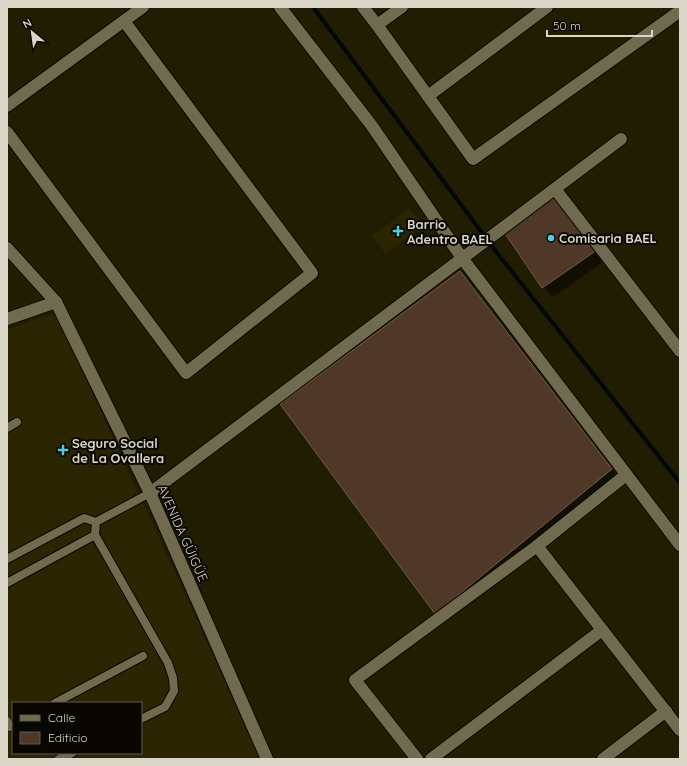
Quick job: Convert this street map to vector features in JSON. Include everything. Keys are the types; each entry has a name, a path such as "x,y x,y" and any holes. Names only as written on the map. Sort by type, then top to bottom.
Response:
{"street":[{"path":"7,106 143,7"},
{"path":"280,7 372,126 467,254 626,475 680,545"},
{"path":"363,7 473,159 680,11"},
{"path":"377,26 402,7"},
{"path":"428,96 548,7"},
{"path":"7,132 186,373 312,274 124,22"},
{"path":"150,493 621,139"},
{"path":"555,189 680,350"},
{"name":"AVENIDA GÜIGÜE","path":"7,248 56,302 150,493 267,759"},
{"path":"7,319 56,302"},
{"path":"417,759 355,680 537,546 626,475"},
{"path":"537,546 680,730"},
{"path":"431,759 602,630"},
{"path":"603,759 666,711"}],"lane":[{"path":"7,428 17,422"},
{"path":"7,559 84,518 96,522 150,493"},
{"path":"96,522 95,535 168,664 173,678 174,691 165,707 142,718"},
{"path":"7,583 95,535"},
{"path":"56,702 143,656"},
{"path":"59,759 70,754"}],"shaded area":[{"name":"Barrio Adentro BAEL","path":"409,209 424,225 386,254 372,236"},
{"name":"Seguro Social de La Ovallera","path":"55,313 260,759 7,759 7,329"}],"building":[{"name":"Comisaria BAEL","path":"555,189 600,248 542,288 502,229"},
{"path":"460,271 612,469 435,614 280,404"}],"waterway":[{"path":"313,7 501,258 680,483"}],"place":[{"name":"Barrio Adentro BAEL","path":"398,231"},
{"name":"Comisaria BAEL","path":"551,238"},
{"name":"Seguro Social de La Ovallera","path":"63,450"}]}
